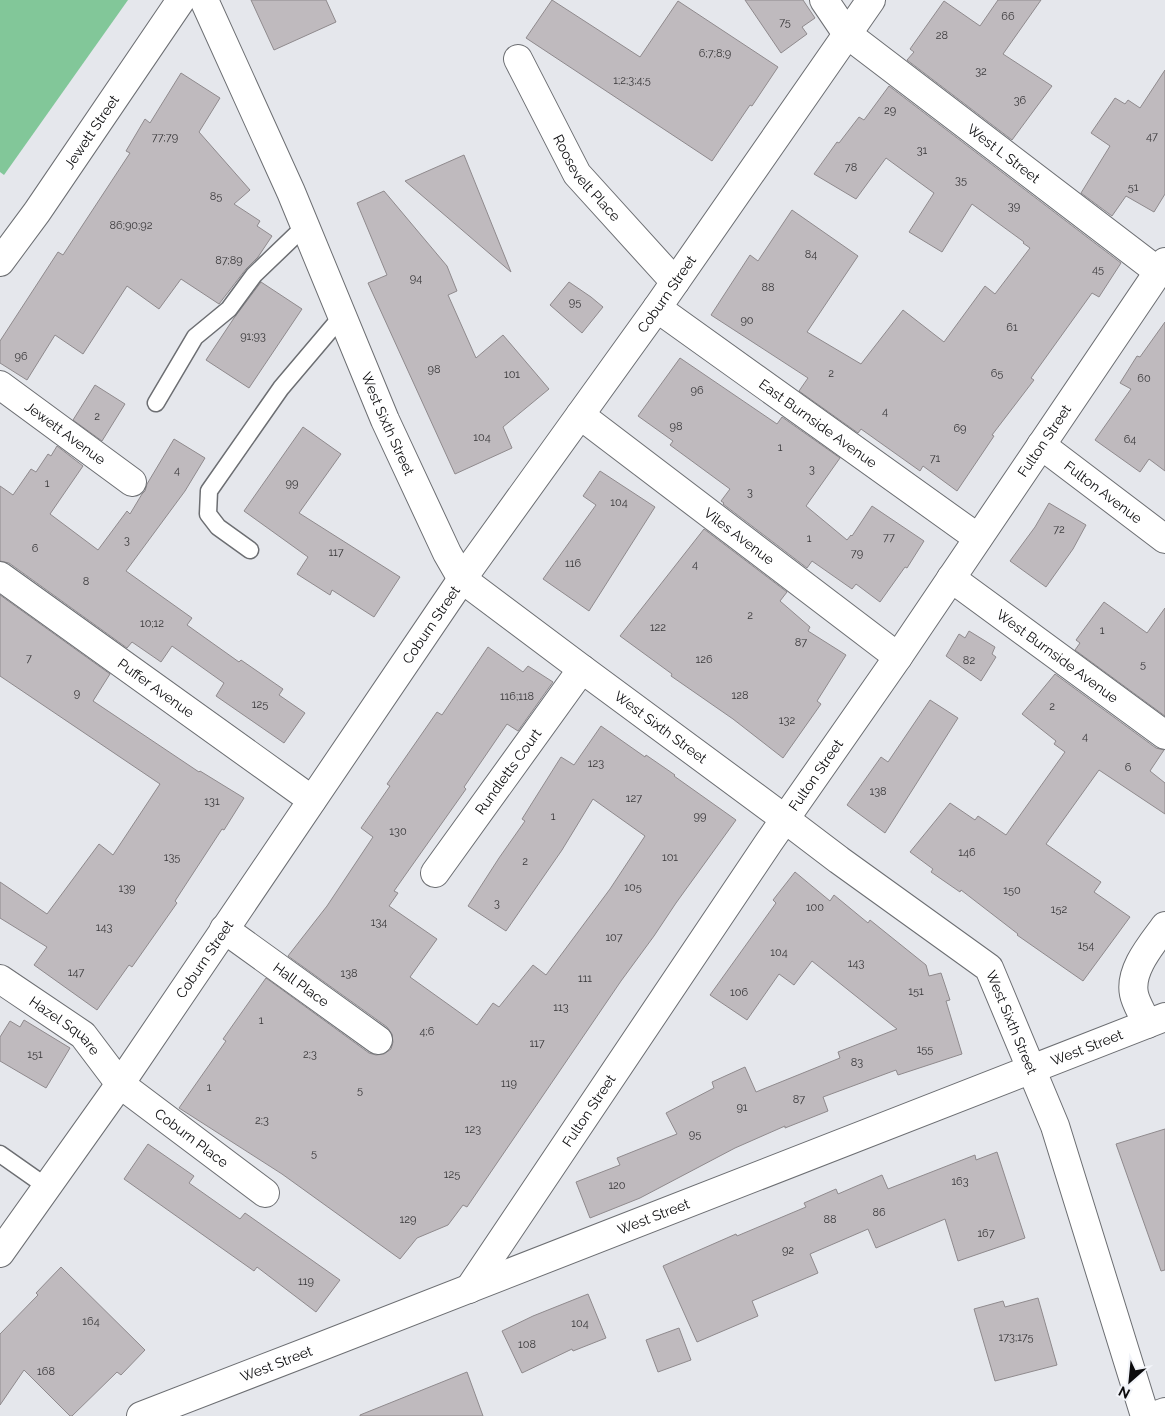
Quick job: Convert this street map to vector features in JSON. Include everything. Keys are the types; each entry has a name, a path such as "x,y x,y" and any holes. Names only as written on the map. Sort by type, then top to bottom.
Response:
{"street":[{"name":"Jewett Street","path":"0,262 181,0"},
{"name":"West Sixth Street","path":"204,0 291,192 385,420 447,553 462,579 839,860 989,968 1055,1126 1145,1416"},
{"name":"West L Street","path":"824,0 847,34 1162,267"},
{"name":"Coburn Street","path":"0,1254 120,1084 462,579 657,308 871,0"},
{"name":"Roosevelt Place","path":"518,59 578,174 675,282"},
{"name":"Fulton Street","path":"469,1289 785,819 898,657 1162,267"},
{"name":"East Burnside Avenue","path":"657,308 978,538"},
{"name":"Jewett Avenue","path":"0,385 132,482"},
{"name":"Viles Avenue","path":"580,415 898,657"},
{"name":"Fulton Avenue","path":"1041,445 1165,539"},
{"name":"Puffer Avenue","path":"0,576 312,800"},
{"name":"West Burnside Avenue","path":"951,578 1165,734"},
{"name":"Rundletts Court","path":"435,873 582,669"},
{"path":"1156,1020 1134,994 1140,961 1165,926"},
{"name":"Hall Place","path":"224,929 378,1040"},
{"name":"Hazel Square","path":"0,979 83,1035 120,1084"},
{"name":"West Street","path":"141,1416 1156,1020"},
{"name":"Coburn Place","path":"120,1084 265,1192"},
{"path":"1154,1416 1165,1412"}],"lane":[{"path":"156,403 195,337 230,309 254,275 305,226"},
{"path":"250,550 218,527 208,514 209,491 281,388 342,316"},
{"path":"0,1154 47,1187"}],"green space":[{"path":"0,0 128,0 4,175 0,172"}],"building":[{"path":"251,0 326,0 336,22 274,50"},
{"path":"552,0 640,57 678,1 778,67 712,161 526,38"},
{"path":"745,0 803,0 815,18 802,27 807,34 781,53"},
{"path":"998,0 1041,0 1003,54 1052,86 1012,140 907,60 914,52 910,49 944,1 980,26"},
{"path":"1165,70 1165,194 1154,212 1126,196 1112,216 1081,193 1110,146 1091,133 1115,98 1125,104 1128,100 1140,108"},
{"path":"181,73 220,98 199,132 250,190 234,204 260,221 257,226 272,236 258,257 246,269 219,304 181,279 159,309 127,286 83,354 55,335 27,380 0,363 0,341 58,252 63,255 130,153 126,151 145,119 150,123"},
{"path":"889,86 1121,263 1099,297 1092,293 1031,378 1034,380 992,435 994,436 957,491 923,466 920,471 861,429 858,433 799,391 808,378 711,315 750,255 758,261 792,210 858,256 807,332 861,364 903,310 944,342 985,286 995,294 1030,248 972,204 942,252 909,232 934,193 886,158 856,199 814,174 837,142 839,143 859,117 864,120"},
{"path":"464,155 511,272 405,181"},
{"path":"384,191 447,266 457,291 448,295 476,358 503,335 549,389 503,427 512,448 455,474 368,283 387,275 357,203"},
{"path":"261,282 302,309 249,388 206,360"},
{"path":"569,282 603,307 582,333 550,305"},
{"path":"1165,322 1165,471 1149,459 1140,472 1095,440 1131,389 1120,383 1137,356 1140,357"},
{"path":"680,358 777,424 782,417 840,458 806,506 847,540 852,536 872,506 924,541 907,568 905,567 880,602 856,584 852,589 812,561 807,568 723,504 721,501 730,489 670,445 673,441 638,416"},
{"path":"95,385 125,404 102,441 73,420"},
{"path":"303,427 341,454 299,513 400,577 374,617 332,590 330,595 297,574 308,557 244,511"},
{"path":"174,439 205,458 185,491 126,571 192,618 187,625 239,662 241,660 283,689 279,695 305,713 284,743 216,696 224,683 172,646 161,662 132,642 127,648 9,563 0,561 0,486 13,495 31,469 36,472 48,454 51,456 57,446 83,466 50,514 98,550 127,511 130,514"},
{"path":"600,471 655,507 589,611 543,579 596,505 583,496"},
{"path":"1049,503 1086,525 1073,549 1046,587 1010,561 1035,527"},
{"path":"704,529 787,592 780,601 810,627 808,631 846,655 817,701 821,704 783,758 620,636"},
{"path":"0,595 110,674 93,701 199,772 244,798 175,901 177,903 132,967 129,965 97,1010 34,965 47,947 0,918 0,882 47,914 99,844 113,855 160,784 0,676"},
{"path":"1104,602 1147,633 1165,608 1165,716 1075,650 1080,643 1076,640"},
{"path":"969,631 995,647 992,654 996,657 981,681 946,656 959,634 965,638"},
{"path":"488,647 523,672 528,666 553,682 518,731 507,724 464,787 466,789 394,891 398,893 389,906 437,939 410,977 477,1025 493,1003 499,1007 533,965 546,975 610,889 645,836 593,799 562,850 506,931 468,906 525,821 522,819 561,757 574,765 601,726 645,757 646,755 675,775 736,820 621,981 467,1207 463,1205 448,1225 417,1238 400,1259 282,1174 179,1108 226,1041 223,1039 266,978 369,1053 376,1055 384,1054 391,1049 393,1042 392,1034 387,1027 288,956 327,906 373,837 361,828 390,786 387,784 437,712 442,715"},
{"path":"1055,674 1156,748 1164,750 1150,771 1165,783 1165,814 1099,770 1046,844 1101,882 1094,892 1130,917 1083,981 1017,935 961,890 960,892 931,872 933,869 910,852 950,803 975,820 978,816 1006,835 1065,752 1054,744 1056,741 1022,714"},
{"path":"930,700 958,718 885,833 847,805 881,757 888,762"},
{"path":"795,872 830,901 834,895 868,923 870,920 926,965 929,976 941,973 950,1000 946,1001 962,1054 898,1075 896,1070 823,1097 828,1111 785,1128 785,1126 735,1148 640,1198 590,1218 576,1182 620,1165 617,1158 677,1134 666,1113 714,1088 712,1082 745,1067 756,1092 840,1058 838,1052 897,1029 812,961 794,985 779,974 747,1020 710,995 776,903 773,900"},
{"path":"24,1020 70,1048 46,1088 0,1061 0,1037 10,1021 20,1027"},
{"path":"1165,1129 1165,1270 1161,1271 1116,1144"},
{"path":"148,1144 194,1176 189,1183 240,1219 245,1213 340,1280 316,1312 257,1267 254,1271 124,1179"},
{"path":"997,1152 1025,1238 958,1261 945,1219 876,1248 868,1229 810,1254 818,1273 752,1301 758,1316 697,1342 663,1266 736,1234 737,1236 806,1207 804,1203 836,1189 838,1194 882,1175 888,1189 975,1155 976,1160"},
{"path":"61,1267 145,1350 121,1375 117,1372 72,1416 24,1370 0,1405 0,1334 38,1295 36,1293"},
{"path":"588,1294 606,1338 573,1351 572,1349 522,1373 502,1331 533,1316"},
{"path":"1038,1298 1057,1365 995,1381 974,1309 1003,1301 1005,1307"},
{"path":"679,1328 691,1360 658,1372 646,1340"},
{"path":"467,1372 483,1416 360,1416 360,1415"}]}
